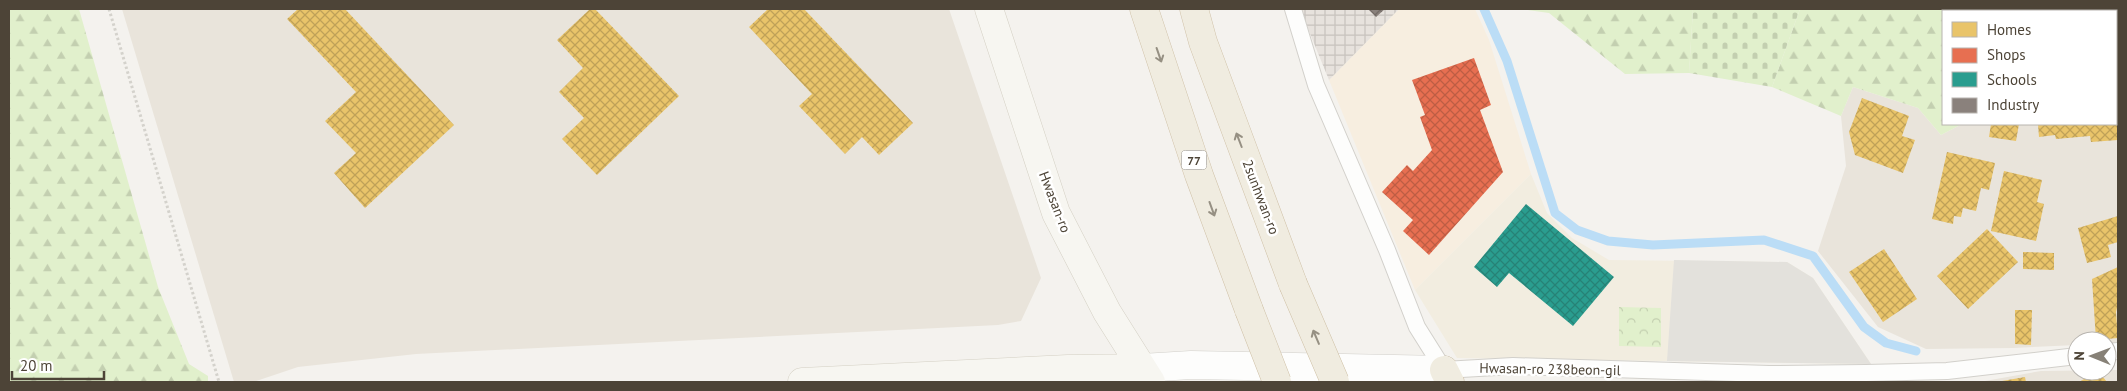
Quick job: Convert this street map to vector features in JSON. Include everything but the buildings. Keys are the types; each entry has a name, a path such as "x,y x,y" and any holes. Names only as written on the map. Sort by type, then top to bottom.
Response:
{"highway":[{"name":"77","path":"1144,9 1199,175 1277,382"},
{"name":"2sunhwan-ro","path":"1194,9 1203,42 1293,284 1335,382"}],"main road":[{"name":"Hwasan-ro","path":"989,9 1056,213 1107,312 1146,375"},
{"path":"802,382 1068,369 1146,375"}],"street":[{"name":"Hwasan-ro 238beon-gil","path":"1146,375 1191,366 1447,376"}],"lane":[{"path":"1293,9 1316,85 1387,250 1417,327 1447,376"},
{"name":"Hwasan-ro 238beon-gil","path":"1447,376 1512,366 1769,374 1947,371 2067,357"}],"path":[{"path":"109,9 219,382"}],"shaded area":[{"path":"122,9 949,9 1041,278 1021,321 998,325 416,354 298,367 253,382 234,382"},
{"path":"1300,9 1399,9 1329,80"},
{"path":"1399,9 1475,9 1489,40 1531,174 1415,290 1329,80"},
{"path":"2118,82 2118,343 2117,331 2067,331 2067,345 1926,349 1878,327 1818,251 1846,166 1841,116 1853,87 1918,108 1941,135 1960,125 2117,125"},
{"path":"1531,174 1547,213 1572,238 1609,260 1787,262 1813,278 1871,364 1457,358 1415,290"},
{"path":"1674,260 1787,262 1813,278 1871,364 1667,361"},
{"path":"2117,370 2118,382 1985,381 2041,371 2067,371 2067,381 2117,381"}],"green space":[{"path":"9,9 79,9 158,287 189,364 208,376 208,382 9,382"},
{"path":"1520,9 1693,9 1689,73 1625,74 1549,13"},
{"path":"1693,9 1800,9 1772,87 1689,73"},
{"path":"1800,9 2118,9 2118,82 2117,10 1942,10 1942,125 1960,125 1941,135 1918,108 1853,87 1841,116 1772,87"},
{"path":"1619,307 1661,308 1661,347 1619,346"}],"waterway":[{"path":"1484,9 1507,61 1555,213 1577,230 1608,241 1653,245 1764,240 1813,256 1864,327 1886,343 1916,351"}]}
